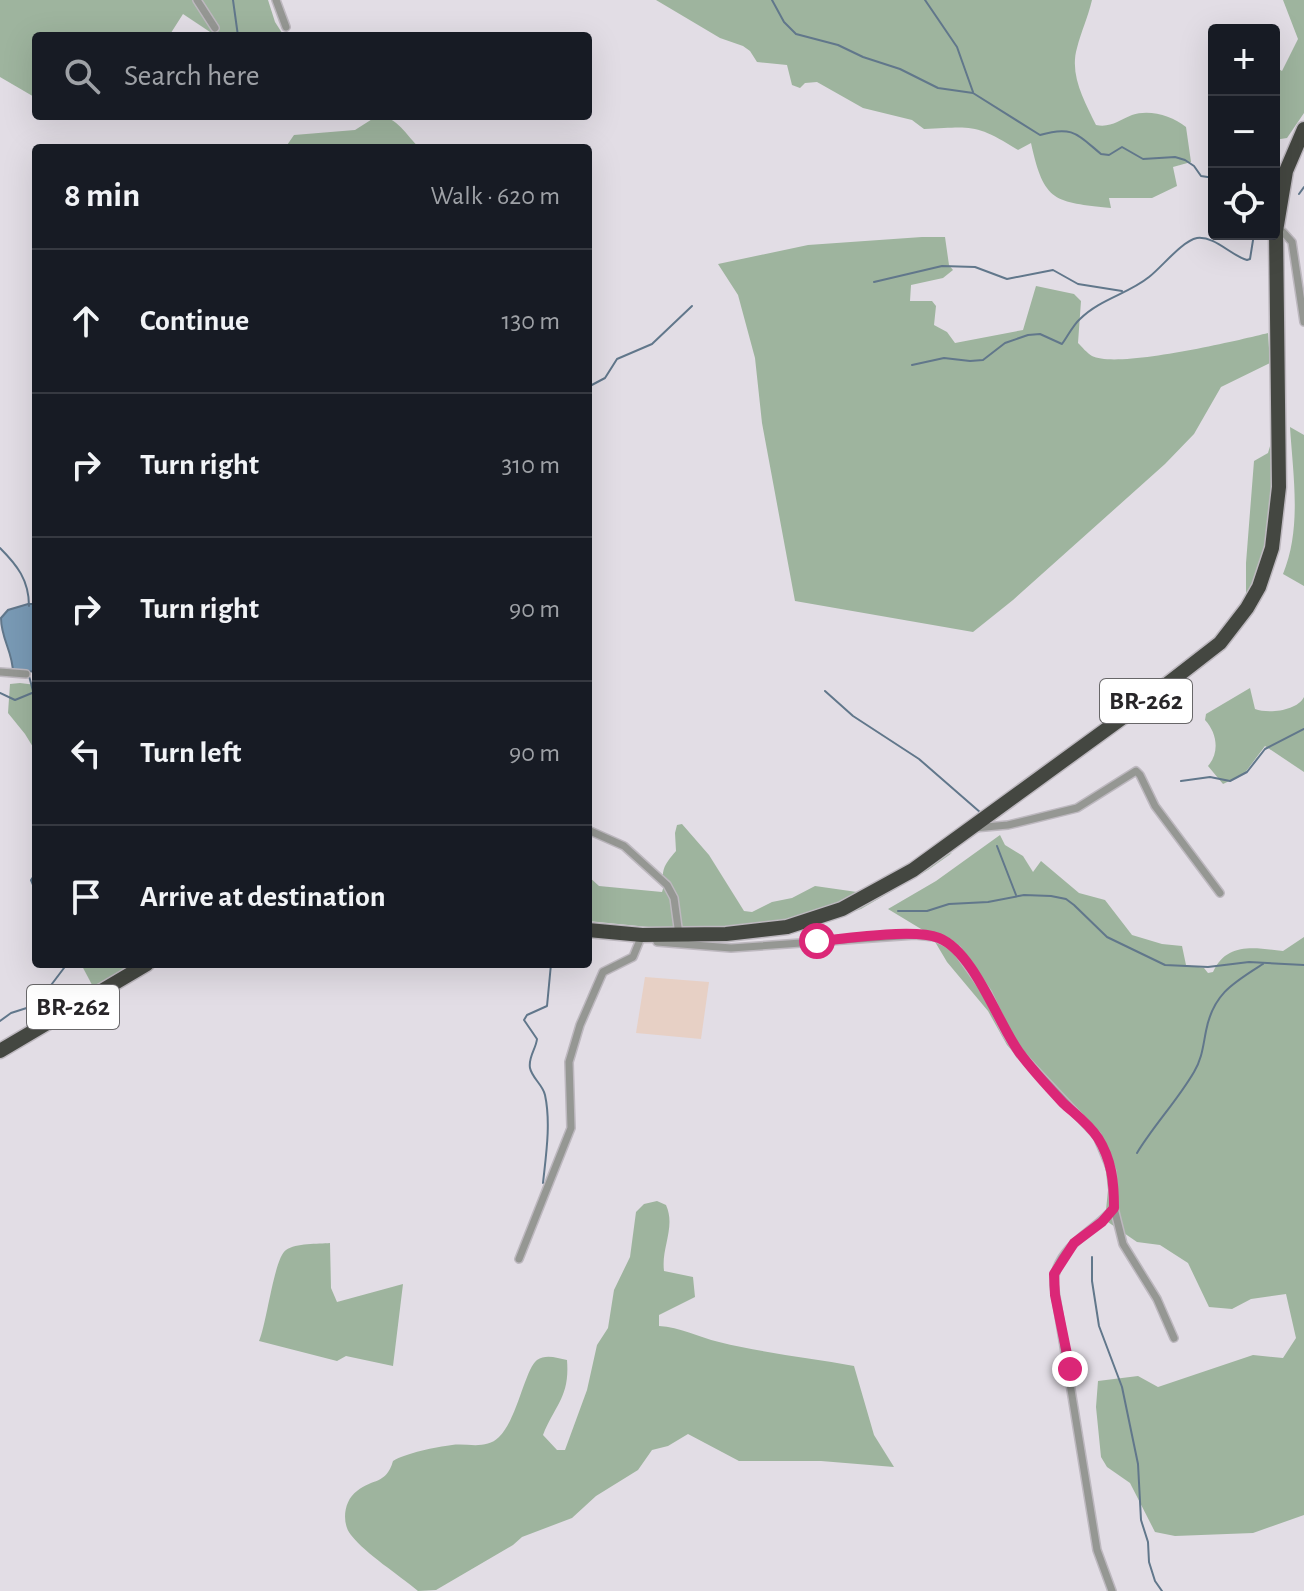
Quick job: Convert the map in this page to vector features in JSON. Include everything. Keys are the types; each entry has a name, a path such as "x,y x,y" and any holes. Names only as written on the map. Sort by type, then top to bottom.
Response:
{"highway":[{"name":"BR-262","path":"1280,207 1286,171 1304,129"},
{"name":"BR-262","path":"592,930 663,937 758,931 787,927 842,909 913,870 972,828 1196,663 1235,626 1259,587 1272,548 1279,487 1276,240"},
{"name":"BR-262","path":"0,1051 140,968"}],"street":[{"path":"197,0 215,28"},
{"path":"276,0 286,27"},
{"path":"1280,232 1292,242 1304,322"},
{"path":"0,672 26,674"},
{"path":"972,828 1023,823 1077,808 1136,771 1155,806 1220,893"},
{"path":"519,1259 571,1128 569,1062 580,1025 603,972 663,937 674,898 667,885 624,846 592,832"},
{"path":"663,937 731,948 915,935 935,937 957,950 988,994 1006,1033 1020,1054 1097,1136 1112,1172 1114,1208 1123,1244 1157,1299 1174,1338"},
{"path":"1112,1591 1097,1550 1054,1274 1074,1243 1102,1222 1114,1208"}],"shaded area":[{"path":"645,977 709,982 701,1039 636,1033"}],"green space":[{"path":"0,0 268,0 281,32 210,32 183,14 172,32 32,32 32,96 0,77"},
{"path":"656,0 1092,0 1077,48 1075,68 1079,88 1096,125 1111,124 1139,113 1168,117 1186,127 1191,162 1173,167 1177,186 1152,198 1109,198 1111,208 1065,201 1055,196 1041,178 1031,143 1018,150 982,131 924,129 912,120 863,108 817,82 805,83 800,88 792,85 787,65 757,62 743,46 720,38"},
{"path":"1283,0 1304,0 1304,113 1287,138 1280,139 1280,70 1298,39"},
{"path":"371,120 392,120 416,144 288,144 294,135 355,130"},
{"path":"945,237 949,265 953,270 943,278 911,285 910,301 932,301 936,306 934,325 947,332 955,343 1023,330 1036,286 1074,294 1081,301 1078,343 1092,356 1105,359 1150,357 1268,333 1270,363 1221,387 1194,434 1165,464 973,632 795,601 762,423 755,358 738,295 718,264 808,245"},
{"path":"1276,426 1279,539 1246,598 1254,461 1268,453"},
{"path":"1290,427 1304,435 1304,586 1283,574 1293,538 1294,520"},
{"path":"10,684 32,684 32,745 8,713"},
{"path":"1250,688 1255,709 1261,710 1289,708 1304,697 1304,772 1265,746 1244,774 1223,784 1208,766 1216,743 1205,720 1206,714"},
{"path":"682,824 709,855 744,911 752,912 815,886 857,892 868,890 952,853 861,909 821,923 719,934 592,921 592,880 599,886 662,892 664,870 676,851 677,825"},
{"path":"1000,835 1005,845 1023,856 1033,872 1041,861 1079,893 1105,900 1132,935 1182,946 1186,965 1204,968 1208,973 1213,972 1226,955 1234,951 1253,948 1283,951 1304,937 1304,1515 1253,1533 1175,1536 1155,1532 1130,1483 1107,1467 1101,1457 1096,1407 1098,1381 1138,1376 1158,1387 1253,1355 1283,1358 1296,1338 1286,1294 1251,1299 1232,1309 1209,1307 1188,1263 1160,1245 1137,1242 1105,1220 1106,1172 1100,1148 1089,1132 1055,1100 1007,1045 988,1011 947,962 931,935 888,909 936,881"},
{"path":"83,968 155,968 99,998"},
{"path":"657,1201 666,1205 669,1213 664,1271 693,1277 695,1297 659,1315 659,1326 736,1346 854,1366 874,1435 894,1467 821,1461 739,1461 688,1434 668,1446 652,1450 638,1470 596,1496 572,1518 522,1537 436,1590 418,1591 351,1535 345,1518 349,1500 363,1487 383,1478 393,1461 399,1458 438,1447 483,1445 494,1441 511,1419 533,1365 544,1357 567,1360 564,1392 543,1435 557,1450 565,1450 587,1390 597,1345 608,1328 614,1290 630,1257 636,1212 644,1204"},
{"path":"330,1243 331,1288 337,1302 403,1284 393,1366 346,1356 337,1361 259,1341 282,1255 295,1246"}],"water":[{"path":"32,604 32,671 13,673 1,618 8,610"}],"waterway":[{"path":"233,0 237,32"},
{"path":"772,0 784,22 796,34 838,45 900,69 938,88 973,93 1040,135 1068,132 1101,154 1109,155 1122,147 1143,159 1175,157 1194,166 1201,176 1208,177"},
{"path":"925,0 957,47 973,92"},
{"path":"1299,194 1304,187"},
{"path":"912,365 944,358 983,360 1005,343 1028,335 1040,334 1062,344 1075,324 1088,312 1141,283 1191,240 1208,239"},
{"path":"1210,240 1247,260 1250,259 1253,240"},
{"path":"874,282 942,266 975,267 1007,279 1053,270 1078,284 1122,291"},
{"path":"592,385 605,378 617,359 652,344 692,306"},
{"path":"0,548 21,574 27,588 29,606"},
{"path":"29,676 32,687"},
{"path":"825,691 853,716 919,759 981,813"},
{"path":"0,693 15,700 32,693"},
{"path":"1181,781 1210,777 1230,781 1247,772 1265,749 1304,729"},
{"path":"997,846 1016,895"},
{"path":"32,879 32,882"},
{"path":"898,911 927,911 949,904 988,902 1024,895 1051,896 1066,899 1107,937 1165,965 1208,967 1249,962 1304,965"},
{"path":"1137,1153 1197,1067 1209,1018 1219,999 1234,984 1263,964"},
{"path":"0,1021 11,1013 36,1005 64,968"},
{"path":"543,1183 547,1106 544,1091 530,1068 537,1039 524,1020 527,1015 547,1006 551,968"},
{"path":"1092,1257 1092,1281 1099,1326 1122,1387 1138,1464 1141,1520 1148,1542 1149,1562 1162,1591"}],"route":[{"path":"817,941 927,935 948,943 957,950 988,994 1006,1033 1020,1054 1097,1136 1112,1172 1114,1208 1102,1222 1074,1243 1054,1274 1055,1295 1070,1369"}]}
